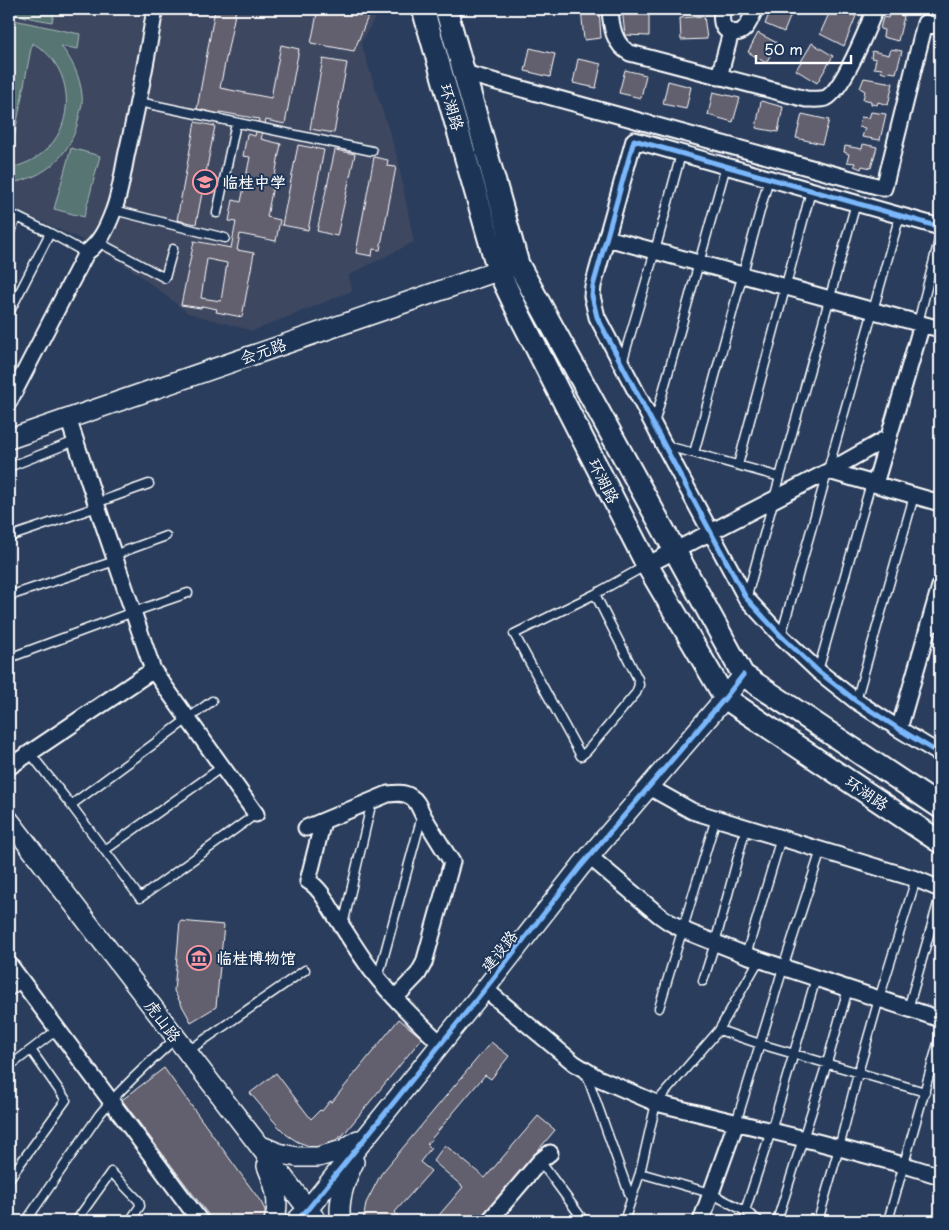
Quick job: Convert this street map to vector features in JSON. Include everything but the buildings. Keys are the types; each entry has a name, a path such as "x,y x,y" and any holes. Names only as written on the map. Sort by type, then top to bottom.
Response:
{"main road":[{"name":"环湖路","path":"423,9 508,267 675,551 743,675 940,808"},
{"name":"环湖路","path":"446,9 464,73 520,316 647,565 724,698 940,842"}],"street":[{"path":"9,402 86,253 98,242 114,210 139,102 155,9"},
{"path":"610,9 614,33 619,45 636,55 815,100 825,98 832,93 841,81 866,34 875,9"},
{"path":"722,9 722,25 732,32 744,30 755,9"},
{"path":"464,73 884,188 925,23 940,27"},
{"path":"719,76 732,32"},
{"path":"940,227 634,140 593,286 592,296 598,317 746,598 781,636 856,701 940,754"},
{"path":"608,238 940,329"},
{"name":"会元路","path":"9,439 508,267"},
{"path":"873,484 889,438 920,324"},
{"path":"68,418 153,670 256,814"},
{"path":"647,565 889,438"},
{"path":"829,470 940,504"},
{"path":"899,729 935,622 940,586"},
{"path":"9,767 153,670"},
{"name":"建设路","path":"307,1217 370,1133 485,990 581,866 590,858 743,675"},
{"path":"649,787 692,811 916,879 940,889"},
{"path":"306,828 388,794 405,794 414,798 417,802 422,814 452,862 424,963 418,974 394,998"},
{"name":"虎山路","path":"9,820 258,1144 307,1217"},
{"path":"323,821 308,881 316,887 342,927 394,998 441,1044"},
{"path":"590,858 659,915 683,930 783,968 940,1019"},
{"path":"9,964 200,1221"},
{"path":"485,990 586,1071 656,1103 804,1139 940,1176"},
{"path":"701,1221 736,1123"},
{"path":"258,1144 278,1153 297,1157 318,1157 343,1150 370,1133"},
{"path":"341,1221 339,1212 345,1180 370,1133"},
{"path":"258,1144 275,1186 277,1213 274,1221"},
{"path":"494,1219 545,1157"}],"lane":[{"path":"139,102 372,151"},
{"path":"217,213 236,122"},
{"path":"622,364 681,154"},
{"path":"654,425 726,166"},
{"path":"694,453 769,178"},
{"path":"738,465 811,191"},
{"path":"746,598 856,203"},
{"path":"114,210 225,238"},
{"path":"9,213 86,253"},
{"path":"781,636 900,215"},
{"path":"9,234 17,217"},
{"path":"9,313 50,233"},
{"path":"920,324 940,236"},
{"path":"98,242 165,278 174,249"},
{"path":"9,467 75,441"},
{"path":"664,445 780,478"},
{"path":"9,537 150,484"},
{"path":"818,670 873,484"},
{"path":"856,701 914,496"},
{"path":"9,596 115,558 166,536"},
{"path":"595,594 638,679 639,685 636,693 581,756 514,634 595,594 647,565"},
{"path":"9,658 188,593"},
{"path":"71,805 212,701"},
{"path":"30,753 140,898 256,814"},
{"path":"105,850 222,767"},
{"path":"342,927 372,801"},
{"path":"378,978 422,814"},
{"path":"659,1008 716,818"},
{"path":"703,981 716,943 746,828"},
{"path":"624,1221 640,1173 656,1103 719,1030 752,957 781,838"},
{"path":"736,1123 821,850"},
{"path":"818,1221 879,999 916,879"},
{"path":"908,1009 940,896"},
{"path":"26,1221 99,1115 124,1086 181,1045 305,970"},
{"path":"744,1211 771,1131 816,978"},
{"path":"9,992 22,982"},
{"path":"777,1221 804,1139 848,989"},
{"path":"15,1062 58,1029"},
{"path":"719,1030 760,1044 925,1092"},
{"path":"888,1221 940,1036"},
{"path":"9,1179 66,1100 31,1050"},
{"path":"586,1071 631,1199"},
{"path":"545,1157 584,1221"},
{"path":"76,1221 111,1172 139,1201 140,1206 130,1221"},
{"path":"640,1173 710,1193 759,1221"}],"shaded area":[{"name":"临桂中学","path":"9,9 380,9 361,43 397,156 414,242 349,275 352,291 253,331 188,313 134,271 83,240 9,207"}],"green space":[{"path":"9,9 55,9 52,22 9,14"},
{"path":"9,19 80,34 78,49 61,46 75,69 82,98 75,130 63,153 45,170 22,181 9,183 9,168 24,164 39,156 57,137 66,107 66,92 62,77 55,63 45,52 32,43 9,165"},
{"path":"71,148 100,156 84,217 54,209"}],"cycle path":[{"path":"940,227 634,140 593,286 592,296 597,317 746,598 781,636 818,671 856,701 940,754"},
{"path":"296,1221 308,1209 485,989 581,866 743,675"}],"place":[{"name":"临桂中学","path":"205,182"},
{"name":"临桂博物馆","path":"199,958"}]}
